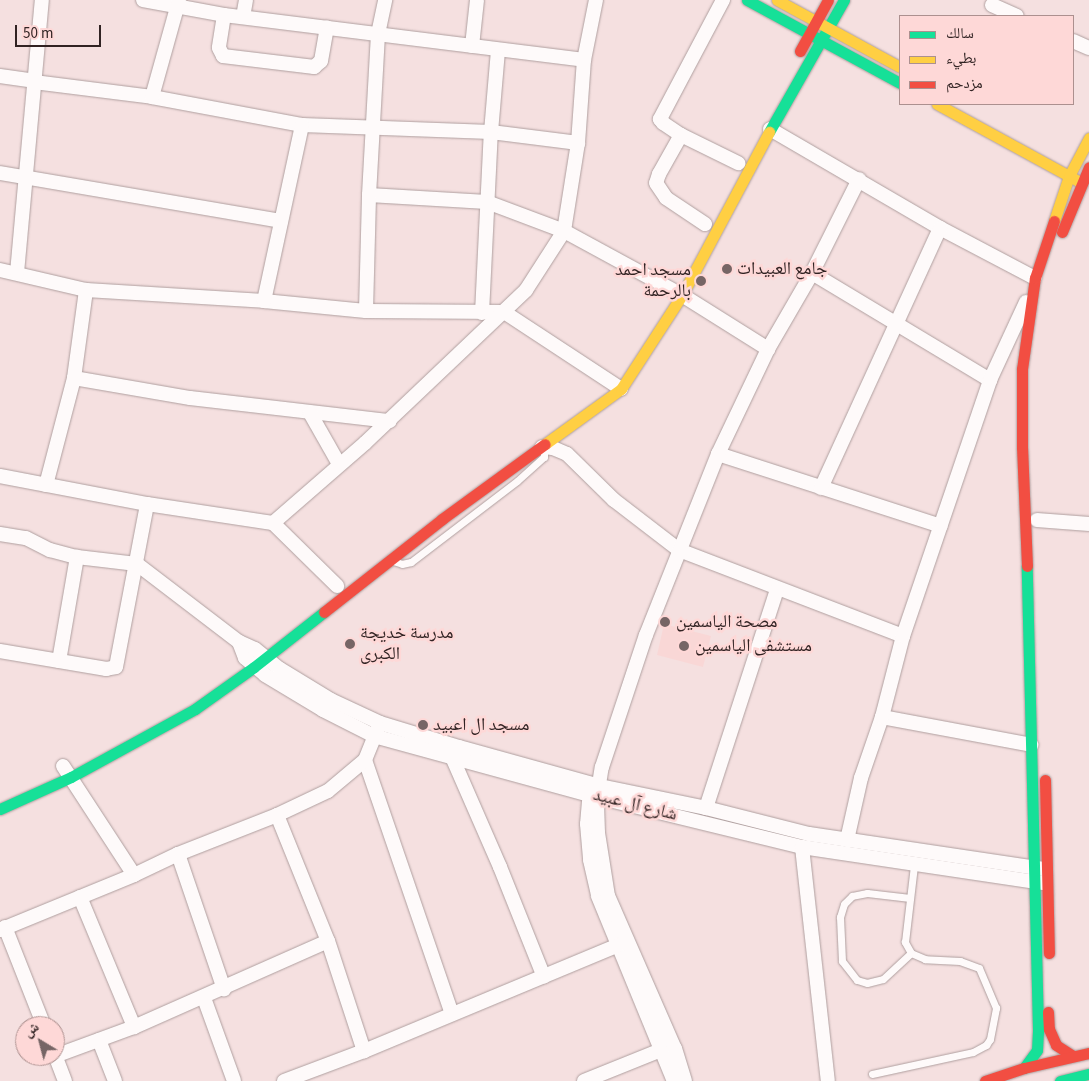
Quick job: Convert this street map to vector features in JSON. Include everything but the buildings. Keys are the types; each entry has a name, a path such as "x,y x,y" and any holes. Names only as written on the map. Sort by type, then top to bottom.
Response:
{"main road":[{"path":"747,0 899,82"},
{"path":"777,0 899,67"},
{"path":"795,61 828,0"},
{"path":"95,750 190,701 256,655 542,447 617,385 763,130 821,41 844,0"},
{"path":"939,105 1082,174"},
{"path":"763,130 766,113"},
{"path":"1052,266 1082,174 1089,138"},
{"path":"1032,142 1082,174"},
{"path":"1024,1068 1035,1056 1038,1039 1021,398 1025,340 1037,286 1082,174"},
{"path":"1034,418 1037,286"},
{"path":"341,583 617,385 622,371 650,322"},
{"path":"1038,525 1040,619"},
{"path":"0,809 65,769 195,709 256,655"},
{"path":"1045,765 1049,877 1049,965"},
{"path":"1049,983 1049,1030 1052,1038 1060,1048 1073,1056"},
{"path":"985,1081 1024,1068 1089,1052"},
{"path":"1060,1081 1089,1074"}],"street":[{"path":"17,273 42,0"},
{"path":"143,0 178,2 224,15 584,60"},
{"path":"243,17 246,0"},
{"path":"366,311 372,129 378,34 385,0"},
{"path":"472,46 477,0"},
{"path":"273,523 390,421 526,290 564,230 578,143 584,60 596,0"},
{"path":"723,0 660,119 663,123 681,134 738,163"},
{"path":"152,97 178,2"},
{"path":"991,7 1014,15"},
{"path":"224,15 219,48 223,56 314,67 321,62 327,28"},
{"path":"1074,41 1089,48"},
{"path":"482,313 491,132 498,50"},
{"path":"0,76 152,97 302,124 372,129 491,132 578,143"},
{"path":"264,301 302,124"},
{"path":"763,130 859,179 1037,286 1009,335 990,380 903,636 882,717 861,778 847,840"},
{"path":"681,134 658,174 656,183 666,198 705,224"},
{"path":"0,173 281,221"},
{"path":"674,1081 598,896 590,860 587,824 594,790 646,635 678,550 718,454 768,350 812,273 859,179"},
{"path":"369,195 488,202 564,230 672,290 768,350"},
{"path":"821,488 940,228"},
{"path":"0,270 86,290 264,301 366,311 504,312 617,385"},
{"path":"812,273 990,380"},
{"path":"46,486 74,378 86,290"},
{"path":"74,378 190,398 390,421"},
{"path":"310,413 340,464"},
{"path":"566,429 567,454"},
{"path":"542,447 553,448 567,454 614,500 678,550 903,636"},
{"path":"718,454 941,526"},
{"path":"0,476 147,504 273,523 341,583"},
{"path":"0,651 106,669 116,666 147,504"},
{"path":"1038,525 1089,524"},
{"path":"0,534 26,538 50,550 77,557 137,564 256,655"},
{"path":"59,661 77,557"},
{"path":"706,808 777,589"},
{"name":"شارع آل عبيد","path":"256,655 331,700 380,723 594,790 706,808 809,834 1033,868 1049,877"},
{"name":"شارع آل عبيد","path":"256,655 323,710 374,736 452,757 594,790 802,847 1034,883 1049,877"},
{"path":"882,717 1031,745"},
{"path":"40,1016 3,929 134,875 178,854 277,815 328,791 364,760 380,723"},
{"path":"452,757 500,867 544,977"},
{"path":"364,760 452,1014"},
{"path":"65,769 134,875"},
{"path":"594,790 598,833 608,896 674,1049 685,1081"},
{"path":"277,815 328,941 364,1051"},
{"path":"802,847 828,1081"},
{"path":"178,854 224,989"},
{"path":"80,898 134,1027"},
{"path":"65,1052 134,1027 204,998 328,941"},
{"path":"284,1081 364,1051 619,945"},
{"path":"204,998 234,1081"},
{"path":"99,1040 115,1081"},
{"path":"584,1081 661,1050"},
{"path":"59,1066 65,1081"}],"lane":[{"path":"872,1074 973,1052 986,1045 990,1039 996,1008 979,968 960,961 925,959 911,954 905,942 914,865"},
{"path":"910,898 867,893 852,896 844,904 840,917 842,961 857,980 867,983 882,979 911,954"}],"shaded area":[{"name":"مستشفى الياسمين","path":"664,624 711,636 703,667 657,655"}],"traffic: fast":[{"path":"747,0 899,82"},
{"path":"769,132 844,0"},
{"path":"1024,1068 1037,1050 1038,1029 1027,566"},
{"path":"0,809 71,777 195,709 254,667 324,612"},
{"path":"1060,1081 1089,1074"}],"traffic: slow":[{"path":"777,0 899,66"},
{"path":"939,105 1080,182"},
{"path":"545,444 621,389 682,295 769,132"},
{"path":"1054,221 1069,176 1089,138"}],"traffic: jam":[{"path":"800,51 828,0"},
{"path":"1062,232 1089,167"},
{"path":"1027,566 1022,447 1022,369 1035,278 1054,221"},
{"path":"324,612 442,519 545,444"},
{"path":"1045,780 1049,953"},
{"path":"1048,1012 1049,1029 1056,1045 1073,1056"},
{"path":"985,1081 1024,1068 1089,1053"}],"place":[{"name":"جامع العبيدات","path":"727,269"},
{"name":"مسجد احمد بالرحمة","path":"701,281"},
{"name":"مصحة الياسمين","path":"665,622"},
{"name":"مدرسة خديجة الكبرى","path":"350,644"},
{"name":"مستشفى الياسمين","path":"684,646"},
{"name":"مسجد ال اعبيد","path":"423,725"}]}
